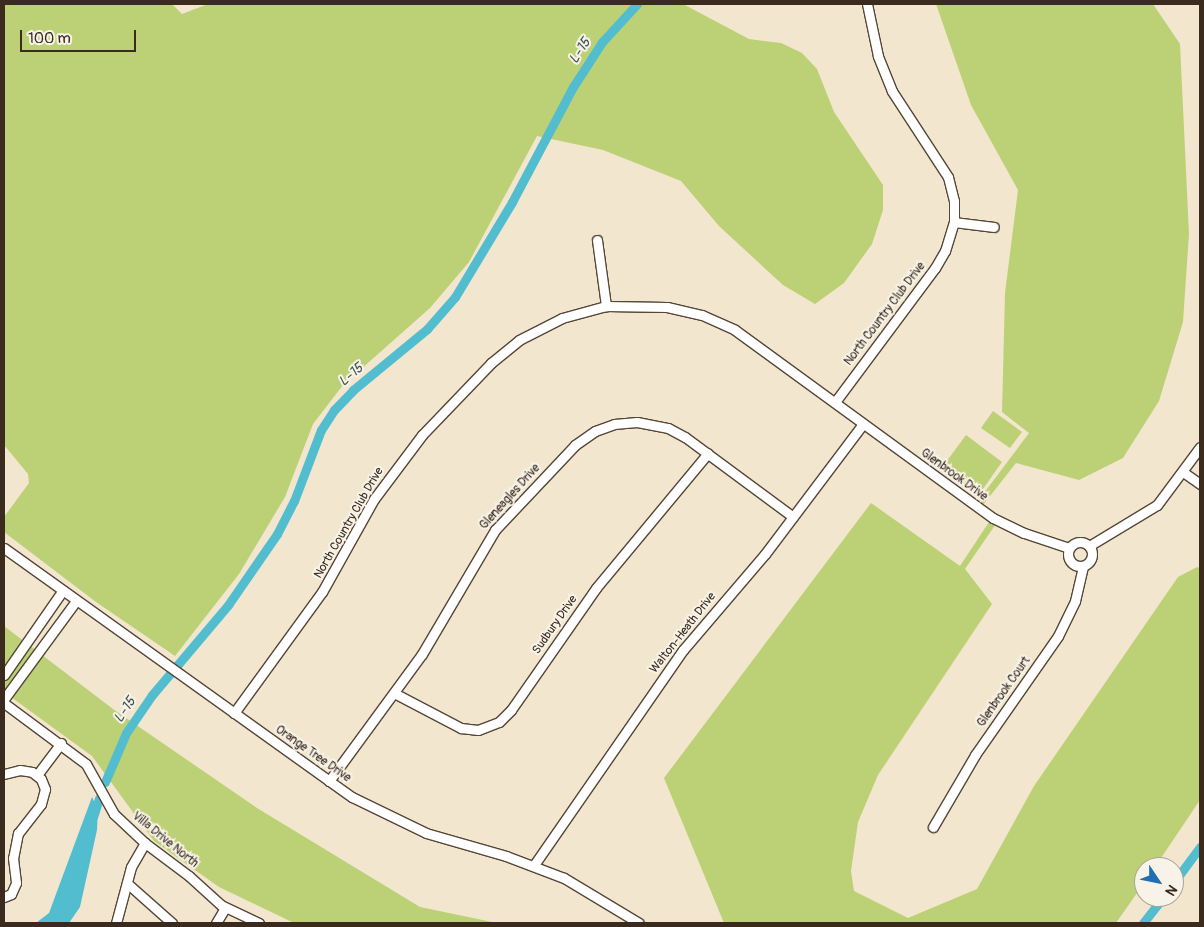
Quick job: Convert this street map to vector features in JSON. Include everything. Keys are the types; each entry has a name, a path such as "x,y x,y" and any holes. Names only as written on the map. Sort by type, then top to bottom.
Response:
{"street":[{"name":"North Country Club Drive","path":"234,713 322,592 374,499 422,435 490,364 519,340 562,318 606,306 667,307 722,323 754,341 835,402 935,268 948,245 954,222 954,202 948,177 892,91 878,56 867,4"},
{"path":"954,222 994,227"},
{"path":"597,240 606,306"},
{"name":"Glenbrook Drive","path":"835,402 993,518 1024,534 1069,548 1078,542 1089,546 1143,516 1168,492 1200,448"},
{"name":"Gleneagles Drive","path":"329,781 394,693 438,628 470,567 495,530 584,438 614,424 650,423 680,434 793,517"},
{"name":"Walton-Heath Drive","path":"534,865 683,650 793,517 864,424"},
{"name":"Sudbury Drive","path":"394,693 461,728 484,729 504,718 596,588 708,453"},
{"path":"1183,472 1200,484"},
{"path":"1069,548 1069,561 1083,566 1091,558 1089,546"},
{"name":"Orange Tree Drive","path":"4,548 329,781 376,810 426,833 534,865 588,890 639,923"},
{"name":"Glenbrook Court","path":"933,827 975,755 1058,636 1075,601 1083,566"},
{"path":"4,675 63,590"},
{"path":"4,701 76,600"},
{"name":"Villa Drive North","path":"4,701 61,743 90,768 114,814 145,843 225,908 259,923"},
{"path":"37,775 61,743"},
{"path":"4,774 20,770 37,775 44,784 44,799 18,832 13,858 16,883 11,894 4,897"},
{"path":"116,923 120,903 128,884 131,867 145,843"},
{"path":"128,884 172,923"},
{"path":"216,923 225,908"}],"green space":[{"path":"4,4 172,4 182,14 208,4 683,4 749,39 781,43 802,53 817,69 834,112 883,185 883,210 872,244 844,283 815,304 783,285 719,226 681,181 603,150 537,136 469,262 430,308 343,385 313,424 285,497 239,574 175,656 96,602 4,532 4,517 29,483 28,474 4,445"},
{"path":"936,4 1153,4 1180,44 1189,234 1183,322 1159,401 1123,458 1079,480 1016,463 983,505 1000,518 965,569 992,604 878,775 858,822 851,871 854,891 908,918 977,889 1034,786 1178,577 1197,567 1200,568 1200,800 1162,857 1134,857 1134,897 1116,923 724,923 664,778 871,503 960,566 989,522 972,509 1029,433 1002,412 1005,293 1018,190 971,105"},
{"path":"993,411 1022,432 1010,448 981,428"},
{"path":"966,435 1002,462 978,496 941,469"},
{"path":"4,626 113,709 257,808 420,907 497,923 294,923 219,887 154,841 92,756 4,692"}],"water":[{"path":"92,797 98,810 97,830 80,907 69,923 36,923 49,913"}],"waterway":[{"name":"L-15","path":"105,782 126,733 152,695 228,605 277,534 294,501 321,430 334,410 353,390 427,329 455,297 512,202 573,87 602,42 637,4"},
{"name":"L-15","path":"93,817 99,798"},
{"path":"1184,869 1200,847"},
{"path":"1143,923 1155,907"}]}
